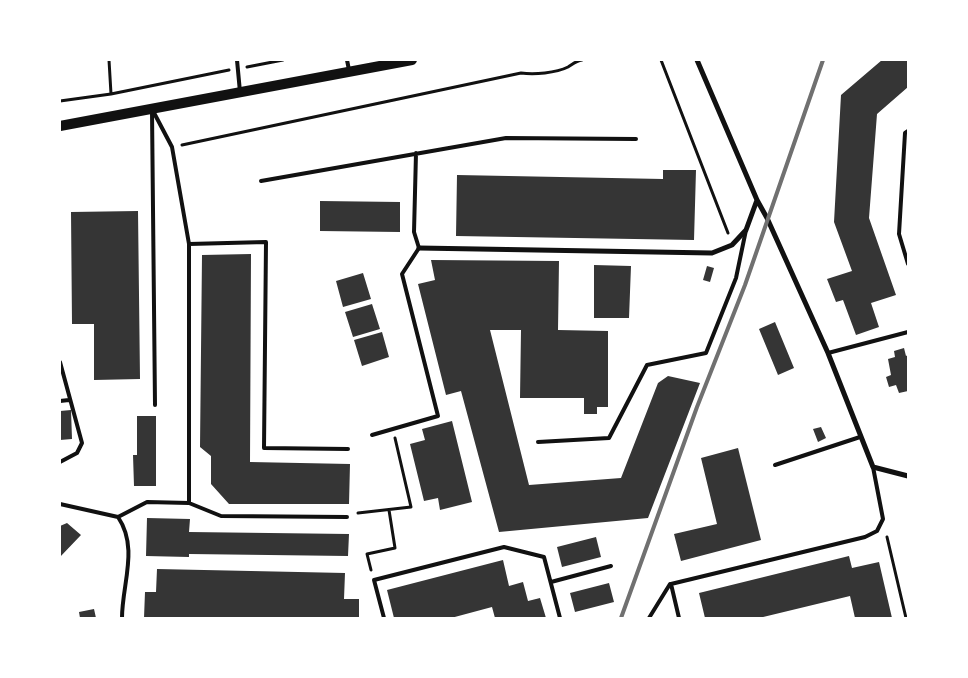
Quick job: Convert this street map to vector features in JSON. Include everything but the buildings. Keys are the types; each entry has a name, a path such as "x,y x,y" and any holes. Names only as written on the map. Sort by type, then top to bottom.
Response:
{"main road":[{"path":"60,126 412,60"}],"street":[{"path":"697,60 757,200 828,353 873,467 908,476"},
{"path":"420,248 712,253 732,245 746,230 757,200"}],"lane":[{"path":"237,60 240,92"},
{"path":"347,60 349,72"},
{"path":"152,109 172,147 189,244 189,503"},
{"path":"152,109 155,405"},
{"path":"908,131 905,133 899,234 908,264"},
{"path":"262,181 506,138 636,139"},
{"path":"372,435 438,416 402,274 420,248 414,232 416,153"},
{"path":"538,442 609,438 647,365 706,353 736,278 746,230"},
{"path":"189,244 266,242 264,448 348,449"},
{"path":"828,353 908,332"},
{"path":"60,362 82,443 77,453 60,462"},
{"path":"60,401 69,400"},
{"path":"775,465 860,437"},
{"path":"649,618 671,584 866,537 877,531 882,519 873,467"},
{"path":"118,517 147,502 189,503 221,516 347,517"},
{"path":"60,504 118,517 125,526 129,559 122,618"},
{"path":"384,618 374,580 504,547 544,557 560,618"},
{"path":"551,582 611,566"},
{"path":"671,584 679,618"}],"path":[{"path":"109,60 111,94"},
{"path":"60,101 111,94 283,60"},
{"path":"172,147 521,73 533,75 567,68 576,61 582,60"},
{"path":"661,60 732,245"},
{"path":"358,513 411,507 394,429"},
{"path":"374,580 368,554 395,548 389,510"},
{"path":"882,519 906,618"}],"railway":[{"path":"621,618 697,407 745,285 823,60"}]}
